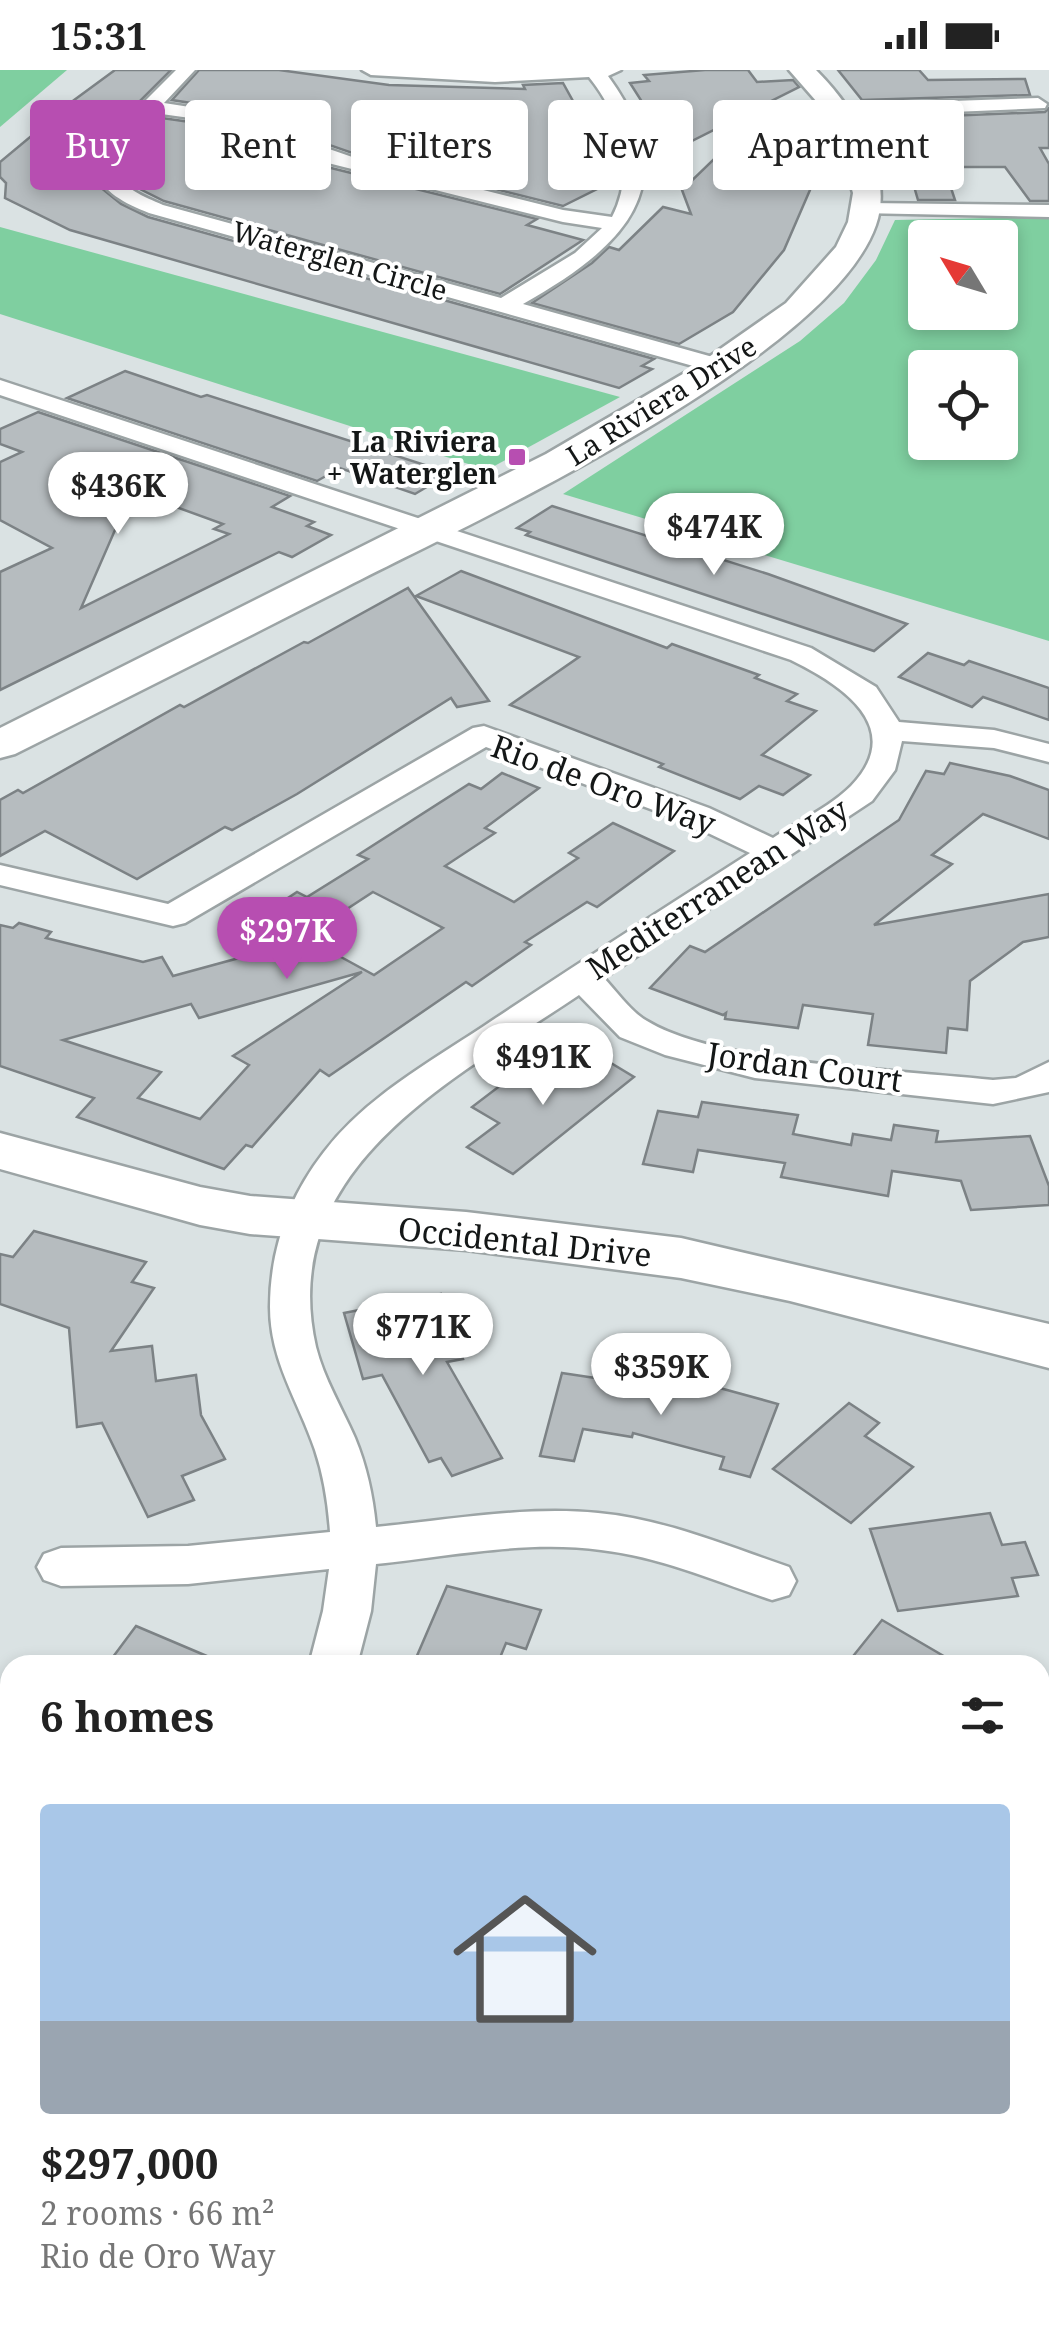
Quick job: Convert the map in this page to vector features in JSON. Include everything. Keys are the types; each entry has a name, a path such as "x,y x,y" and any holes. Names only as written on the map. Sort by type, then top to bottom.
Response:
{"main road":[{"path":"802,70 825,100"},
{"path":"866,190 867,209"},
{"name":"La Riviera Drive","path":"0,745 592,446 771,330 821,287 855,238 867,209"},
{"name":"Occidental Drive","path":"0,1151 200,1206 304,1221 466,1230 682,1258 1049,1346"}],"street":[{"name":"Waterglen Circle","path":"156,100 186,70"},
{"path":"371,70 468,76 600,70 639,169 632,203 618,224 576,263 504,306"},
{"path":"964,107 1038,104"},
{"path":"165,110 244,124 312,152 351,162"},
{"name":"Waterglen Circle","path":"119,190 156,209 719,366"},
{"path":"460,190 563,216 618,224"},
{"path":"867,209 1049,212"},
{"path":"0,387 801,654 852,681 872,700 888,730 981,737 1049,753"},
{"name":"Mediterranean Way","path":"335,1655 348,1610 355,1547 349,1494 336,1448 307,1386 293,1343 289,1301 292,1260 304,1221 323,1182 378,1118 581,976 862,794 884,764 888,730"},
{"name":"Rio de Oro Way","path":"0,875 173,916 484,735 697,816 776,852"},
{"name":"Jordan Court","path":"581,976 634,1029 678,1048 728,1061 993,1092 1017,1091 1038,1084 1049,1074"},
{"path":"61,1568 188,1565 537,1529 600,1532 691,1551 772,1580"}],"green space":[{"path":"0,70 67,70 30,100 0,127"},
{"path":"1049,217 1049,641 563,494 800,341 844,303 876,260 895,220"},
{"path":"0,227 620,397 487,470 0,314"}],"building":[{"path":"115,70 171,70 141,100 74,100"},
{"path":"199,70 279,70 389,85 525,89 523,85 563,83 572,100 548,100 548,190 595,190 563,206 499,190 528,190 528,100 351,100 351,153 331,146 331,100 172,100"},
{"path":"748,70 757,82 793,80 799,87 773,100 713,100 713,130 693,140 693,100 641,100 630,83 649,81 644,75"},
{"path":"838,70 919,70 928,80 1025,79 1030,95 862,100"},
{"path":"1049,108 1049,148 1040,148 1049,164 1049,201 1030,201 1005,167 964,167 964,115 1045,112"},
{"path":"165,118 185,121 185,190 331,190 331,168 351,173 351,190 420,190 537,219 527,225 583,240 500,294 164,201 142,190 165,190"},
{"path":"30,137 30,190 104,190 148,217 654,359 642,366 652,369 619,388 70,230 5,198 6,183 0,177 0,162"},
{"path":"713,160 713,190 810,190 784,250 733,312 679,344 532,303 609,247 619,250 663,207 691,214 682,190 693,190 693,179"},
{"path":"915,190 952,190 955,200 918,200"},
{"path":"125,371 450,473 415,494 340,468 317,481 67,398"},
{"path":"38,412 290,496 272,507 314,522 307,526 331,535 292,557 279,552 0,690 0,572 52,548 0,520 0,462 22,452 0,444 0,429","holes":["132,491 223,524 214,529 229,534 81,608"]},
{"path":"552,506 768,574 907,624 874,651 526,535 530,532 517,528"},
{"path":"461,571 667,648 672,644 759,675 755,678 797,694 787,701 816,711 762,755 810,775 783,795 759,786 740,799 659,767 663,764 510,705 579,657 416,596"},
{"path":"408,588 489,701 457,707 451,698 297,794 232,830 225,827 137,879 45,831 0,856 0,800 18,790 23,793 180,705 184,707"},
{"path":"928,653 964,665 969,661 1049,688 1049,720 983,697 972,707 899,677"},
{"path":"950,763 1010,776 1049,790 1049,839 983,814 932,855 952,864 874,925 1049,894 1049,937 1023,942 970,981 967,1030 948,1028 946,1053 868,1045 873,1014 803,1005 798,1028 725,1019 726,1013 650,988 690,946 705,952 899,820 926,771 944,774"},
{"path":"502,773 539,788 485,828 495,833 445,866 514,902 578,858 569,853 613,823 674,851 597,907 587,902 525,942 531,945 472,986 466,982 329,1076 320,1070 252,1147 246,1145 224,1169 77,1117 94,1098 0,1066 0,925 13,928 19,923 51,932 46,938 143,962 162,957 173,976 272,949 238,931 297,892 307,897 368,859 358,855 469,784 481,789","holes":["373,892 443,928 374,975 308,939 295,943","362,972 233,1056 249,1065 200,1119 138,1098 161,1072 63,1040 191,1004 199,1018"]},
{"path":"596,1054 634,1077 513,1174 467,1147 499,1123 472,1107 497,1088 546,1057 570,1071"},
{"path":"702,1102 798,1115 793,1134 851,1145 853,1134 891,1140 894,1125 938,1131 936,1142 1030,1136 1049,1186 1049,1205 971,1210 961,1181 892,1171 888,1196 781,1177 785,1163 698,1150 693,1172 643,1164 658,1111 698,1117"},
{"path":"34,1231 146,1262 132,1282 154,1288 111,1351 152,1346 156,1381 196,1375 201,1415 225,1459 182,1476 194,1500 148,1517 102,1423 77,1427 69,1328 0,1304 0,1254 13,1257"},
{"path":"441,1294 463,1359 447,1362 502,1458 452,1476 441,1458 429,1462 382,1375 363,1379 344,1313"},
{"path":"562,1373 682,1391 687,1379 778,1404 750,1477 720,1469 724,1457 633,1433 632,1437 583,1429 574,1461 540,1456"},
{"path":"849,1403 879,1423 865,1436 913,1467 851,1523 773,1469"},
{"path":"990,1513 1002,1545 1025,1542 1038,1575 1012,1578 1018,1596 898,1611 870,1529"},
{"path":"447,1586 541,1610 526,1649 506,1643 501,1655 417,1655"},
{"path":"882,1620 942,1655 854,1655"},
{"path":"136,1626 204,1655 114,1655"}],"place":[{"name":"La Riviera + Waterglen","path":"517,457"}]}
